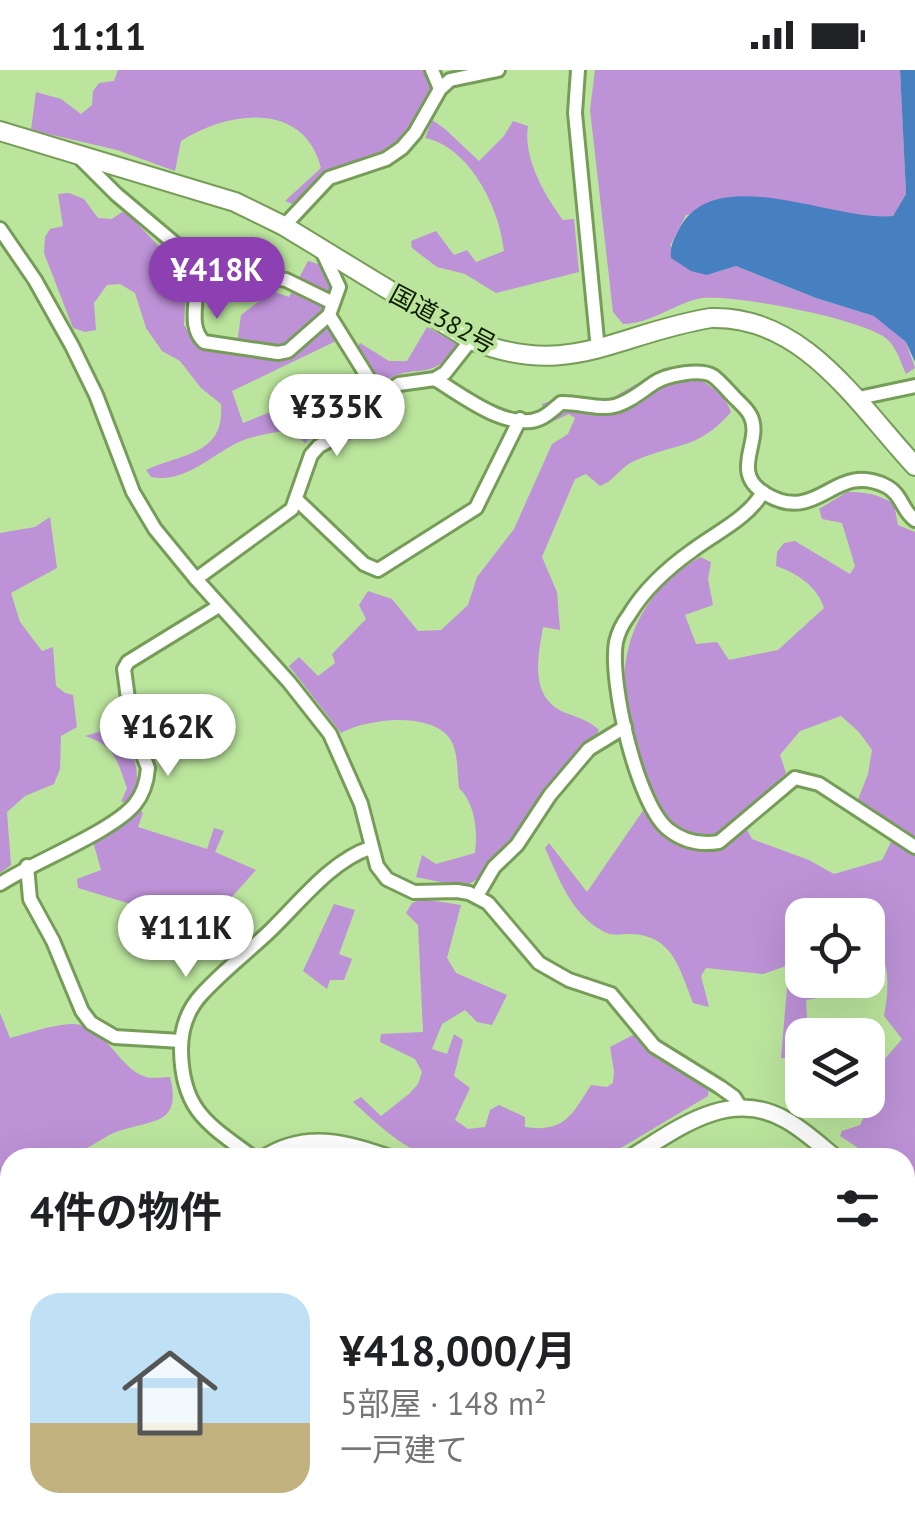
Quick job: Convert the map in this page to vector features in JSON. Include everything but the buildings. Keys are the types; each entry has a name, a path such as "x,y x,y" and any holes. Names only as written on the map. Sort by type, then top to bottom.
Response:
{"highway":[{"name":"国道382号","path":"0,131 235,202 284,226 471,340 500,352 540,358 598,350 695,321 751,321 796,342 915,466"}],"main road":[{"path":"646,1148 692,1118 741,1108 760,1110 788,1121 823,1148"},
{"path":"288,1148 319,1140 361,1148"}],"street":[{"path":"432,70 440,88"},
{"path":"284,226 330,178 386,159 402,148 440,88 450,80 498,70"},
{"path":"572,72 598,350"},
{"path":"77,155 199,264 286,280 330,309 372,384 391,389"},
{"path":"0,229 35,280 72,346 96,395 133,492 155,529 322,722 361,804 370,848 386,880 414,892 457,891 488,903 539,963 569,980 611,994 654,1046 720,1087 741,1108"},
{"path":"164,235 195,281 196,334 204,342 278,353 288,351 330,309 339,287 322,251"},
{"path":"196,579 292,509 311,455 330,439 374,417 391,389 410,381 434,379 456,363 471,340"},
{"path":"434,379 498,416 520,419 540,418 561,403 614,407 658,380 704,373 714,377 750,414 752,436 747,466 754,484 763,492 801,503 816,500 848,480 876,482 891,488 915,520"},
{"path":"854,399 915,386"},
{"path":"296,500 364,564 378,570 476,508 520,419"},
{"path":"763,492 742,516 671,568 642,596 616,640 625,727 636,771 651,806 666,828 689,841 719,842 795,778 820,784 915,847"},
{"path":"0,884 109,825 137,802 148,768 132,728 124,668 220,606"},
{"path":"476,896 494,867 526,834 550,794 589,750 625,727"},
{"path":"240,1148 212,1127 190,1102 182,1073 181,1041 186,1019 203,993 352,854 370,848"},
{"path":"27,866 30,899 82,1012 92,1023 115,1036 181,1041"}],"shaded area":[{"path":"118,70 426,70 431,90 399,140 365,162 322,177 292,204 285,201 321,168 312,146 299,131 282,122 241,118 200,131 181,141 175,171 117,150 31,130 36,92 61,99 81,114 92,105 93,91 99,83 114,81"},
{"path":"595,70 900,70 906,194 893,216 873,218 835,211 686,215 670,246 707,275 736,266 816,298 875,316 906,342 915,368 906,374 890,343 874,331 764,303 697,299 643,321 623,324 613,312 590,110"},
{"path":"432,120 479,161 513,121 528,126 529,151 542,187 563,220 574,219 579,272 496,293 465,274 437,267 412,248 411,241 436,231 454,255 467,250 476,262 504,251 496,217 480,182 456,154 425,138"},
{"path":"69,193 84,199 98,218 112,219 122,212 129,215 177,265 186,288 184,325 204,349 236,351 241,315 272,291 289,297 308,261 322,265 335,290 327,303 326,315 336,341 232,391 243,423 290,407 319,430 305,443 289,430 253,437 187,472 151,477 146,470 209,443 220,421 221,404 201,388 180,361 162,351 146,328 135,293 120,284 107,285 94,303 96,330 73,328 44,253 50,229 63,226 58,194"},
{"path":"427,327 459,345 431,369 396,375 385,381 372,376 356,350 360,343 389,361 407,361"},
{"path":"682,365 716,391 731,412 707,434 632,462 600,486 586,474 575,479 542,557 557,592 560,630 543,627 538,663 540,686 552,705 599,730 592,742 566,765 523,828 479,878 469,884 450,884 416,877 422,855 436,864 475,853 474,818 459,788 451,740 424,723 395,720 365,724 341,733 289,666 299,657 318,676 335,663 332,654 366,619 359,605 368,591 392,599 418,631 441,630 468,605 477,577 514,529 552,444 568,434 575,418 569,414 545,425 542,404 566,395 607,401 664,368"},
{"path":"847,492 872,494 894,504 898,525 915,532 915,1148 858,1148 840,1136 842,1131 860,1125 864,1118 885,1118 885,1059 902,1039 884,1016 885,898 785,898 785,966 763,974 706,968 701,976 709,1007 693,1003 673,956 657,941 645,936 612,934 590,923 567,894 545,848 549,843 587,892 653,796 629,729 624,696 626,664 633,634 647,605 670,579 700,557 711,562 708,579 713,605 685,615 696,644 717,642 729,660 778,650 824,608 805,581 776,566 777,552 784,543 795,541 850,574 855,566 842,523 822,519 819,509","holes":["841,716 872,750 857,802 897,830 882,860 834,874 809,860 752,839 741,818 786,773 780,755 800,731"]},
{"path":"50,517 57,568 11,593 20,622 42,651 53,647 56,686 73,695 77,727 61,736 60,769 54,784 25,796 7,812 11,865 0,873 0,533 35,527"},
{"path":"120,729 136,765 137,783 130,802 121,802 127,788 114,755 103,744 85,736"},
{"path":"138,808 143,813 138,827 207,849 214,828 224,831 215,852 256,870 230,899 237,909 210,935 195,934 157,912 78,888 77,879 101,870 92,838"},
{"path":"422,899 461,905 447,958 456,973 507,995 492,1025 477,1022 465,1010 442,1024 432,1049 447,1054 454,1034 463,1040 454,1076 470,1088 455,1120 468,1129 485,1127 490,1110 499,1105 525,1117 525,1127 549,1127 566,1120 591,1085 607,1087 613,1083 610,1047 635,1034 656,1056 709,1087 708,1096 621,1148 411,1148 399,1141 353,1102 361,1097 381,1116 409,1094 422,1072 415,1059 380,1042 381,1034 423,1032 418,925 406,913 412,903"},
{"path":"334,904 355,910 339,954 352,959 344,980 330,980 327,989 303,971"},
{"path":"786,998 819,998 806,1000 807,1018 785,1018 785,1058 781,1058"},
{"path":"0,1013 10,1038 56,1026 83,1025 136,1072 149,1078 170,1077 172,1104 169,1112 154,1121 117,1131 87,1148 0,1148"}],"water":[{"path":"900,70 915,70 915,362 906,342 874,316 736,266 707,275 691,271 671,258 679,229 696,209 719,199 747,196 893,216 906,194"}]}
